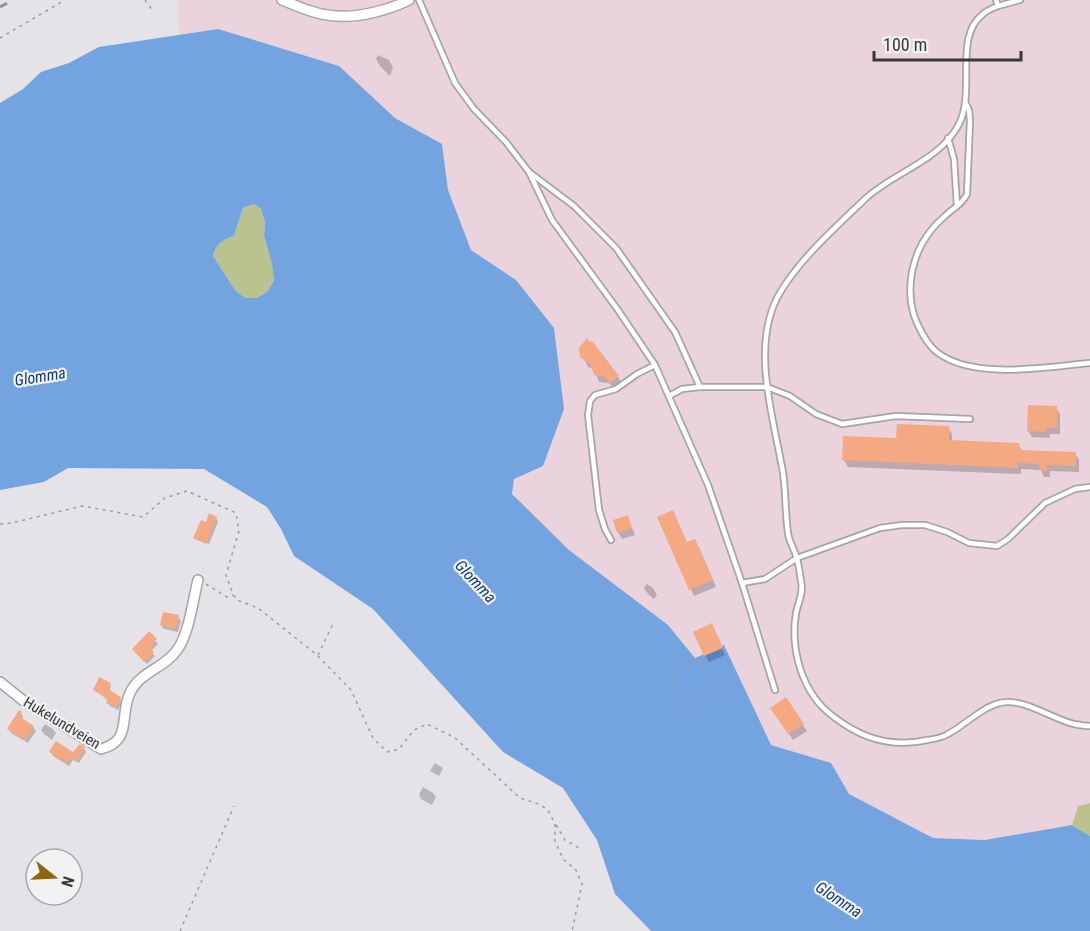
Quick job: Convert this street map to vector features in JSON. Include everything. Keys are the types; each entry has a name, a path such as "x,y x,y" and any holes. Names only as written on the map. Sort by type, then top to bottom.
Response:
{"street":[{"path":"282,0 315,12 336,16 355,16 409,0"},
{"name":"Hukelundveien","path":"0,682 25,702 101,749 115,744 121,737 130,691 139,680 170,659 178,649 184,636 198,580"}],"lane":[{"path":"419,0 455,83 474,109 506,142 529,172 552,220 655,365 708,485 742,583 775,690"},
{"path":"1020,0 997,3 982,14 967,39 966,104 970,120 968,191 965,198 933,227 924,239 913,266 910,285 912,310 927,341 936,352 953,361 1012,370 1090,363"},
{"path":"966,104 959,125 940,147 868,196 801,264 777,299 769,324 766,387 784,475 788,536 797,558 802,586 793,634 796,656 818,702 832,716 862,734 890,743 921,742 945,736 991,706 1002,702 1013,702 1072,724 1090,726"},
{"path":"948,138 954,159 957,206"},
{"path":"529,172 574,206 616,248 675,332 700,387"},
{"path":"611,540 599,510 588,415 590,401 595,395 616,389 655,365"},
{"path":"669,396 682,389 700,387 766,387 790,396 816,414 843,424 896,416 970,419"},
{"path":"742,583 765,579 797,558 880,528 925,525 969,543 997,546 1008,539 1045,503 1075,489 1090,487"}],"path":[{"path":"0,38 65,0"},
{"path":"145,0 153,11"},
{"path":"0,524 82,506 143,517 165,498 187,491 236,513 239,531 226,575 233,594 237,600 258,609 317,655 351,690 374,738 387,752 399,749 414,730 427,724 454,737 519,798 540,804 548,810 565,840 579,848"},
{"path":"198,580 227,597 233,594"},
{"path":"317,655 333,624"},
{"path":"714,693 697,658 670,669 686,706 740,681"},
{"path":"180,931 234,806"},
{"path":"555,824 555,841 563,859 576,870 582,884 572,931"},
{"path":"555,841 561,833"}],"shaded area":[{"path":"178,0 1090,0 1090,803 1078,806 1072,825 985,840 933,838 848,794 831,763 771,745 724,646 695,659 668,625 569,550 512,494 516,280 471,250 448,190 442,144 395,118 339,66 218,29 179,35"}],"green space":[{"path":"254,204 261,209 265,223 264,236 274,280 268,291 257,298 245,298 235,290 213,256 220,243 234,236 243,208"},
{"path":"1090,803 1090,836 1072,825 1078,806"}],"water":[{"name":"Glomma","path":"218,29 339,66 395,118 442,144 448,190 471,250 516,280 554,328 564,409 543,466 514,479 512,494 569,550 668,625 695,658 724,645 771,745 831,763 849,794 933,838 985,840 1072,825 1090,836 1090,931 651,931 615,894 597,840 563,788 503,752 373,609 294,556 267,507 204,469 68,468 44,482 0,490 0,103 23,89 41,72 69,63 99,47","holes":["254,204 261,209 265,223 264,236 274,280 268,291 257,298 245,298 235,290 213,256 220,243 234,236 243,208"]}],"building":[{"path":"587,338 590,342 592,341 619,376 610,383 604,377 594,375 590,364 580,357 579,348"},
{"path":"1028,405 1057,406 1057,428 1047,427 1046,432 1027,431"},
{"path":"897,424 949,426 949,440 1019,443 1019,450 1076,452 1076,466 1047,465 1047,471 1039,470 1039,464 1018,463 1018,468 842,460 843,436 896,438"},
{"path":"673,510 687,542 695,539 713,580 689,590 657,517"},
{"path":"209,513 217,517 206,544 193,538 201,520 206,522"},
{"path":"628,515 632,528 617,533 613,520"},
{"path":"163,612 179,615 176,629 160,625"},
{"path":"712,623 723,648 704,656 693,632"},
{"path":"149,631 157,639 150,648 154,652 144,662 132,649"},
{"path":"99,677 111,683 108,689 121,697 116,708 106,703 108,699 93,690"},
{"path":"786,697 804,724 788,734 770,708"},
{"path":"19,710 22,712 20,717 34,726 26,740 7,729"},
{"path":"56,741 73,752 80,744 85,747 77,761 70,757 67,763 49,752"}],"railway":[{"path":"0,7 13,0"}]}
